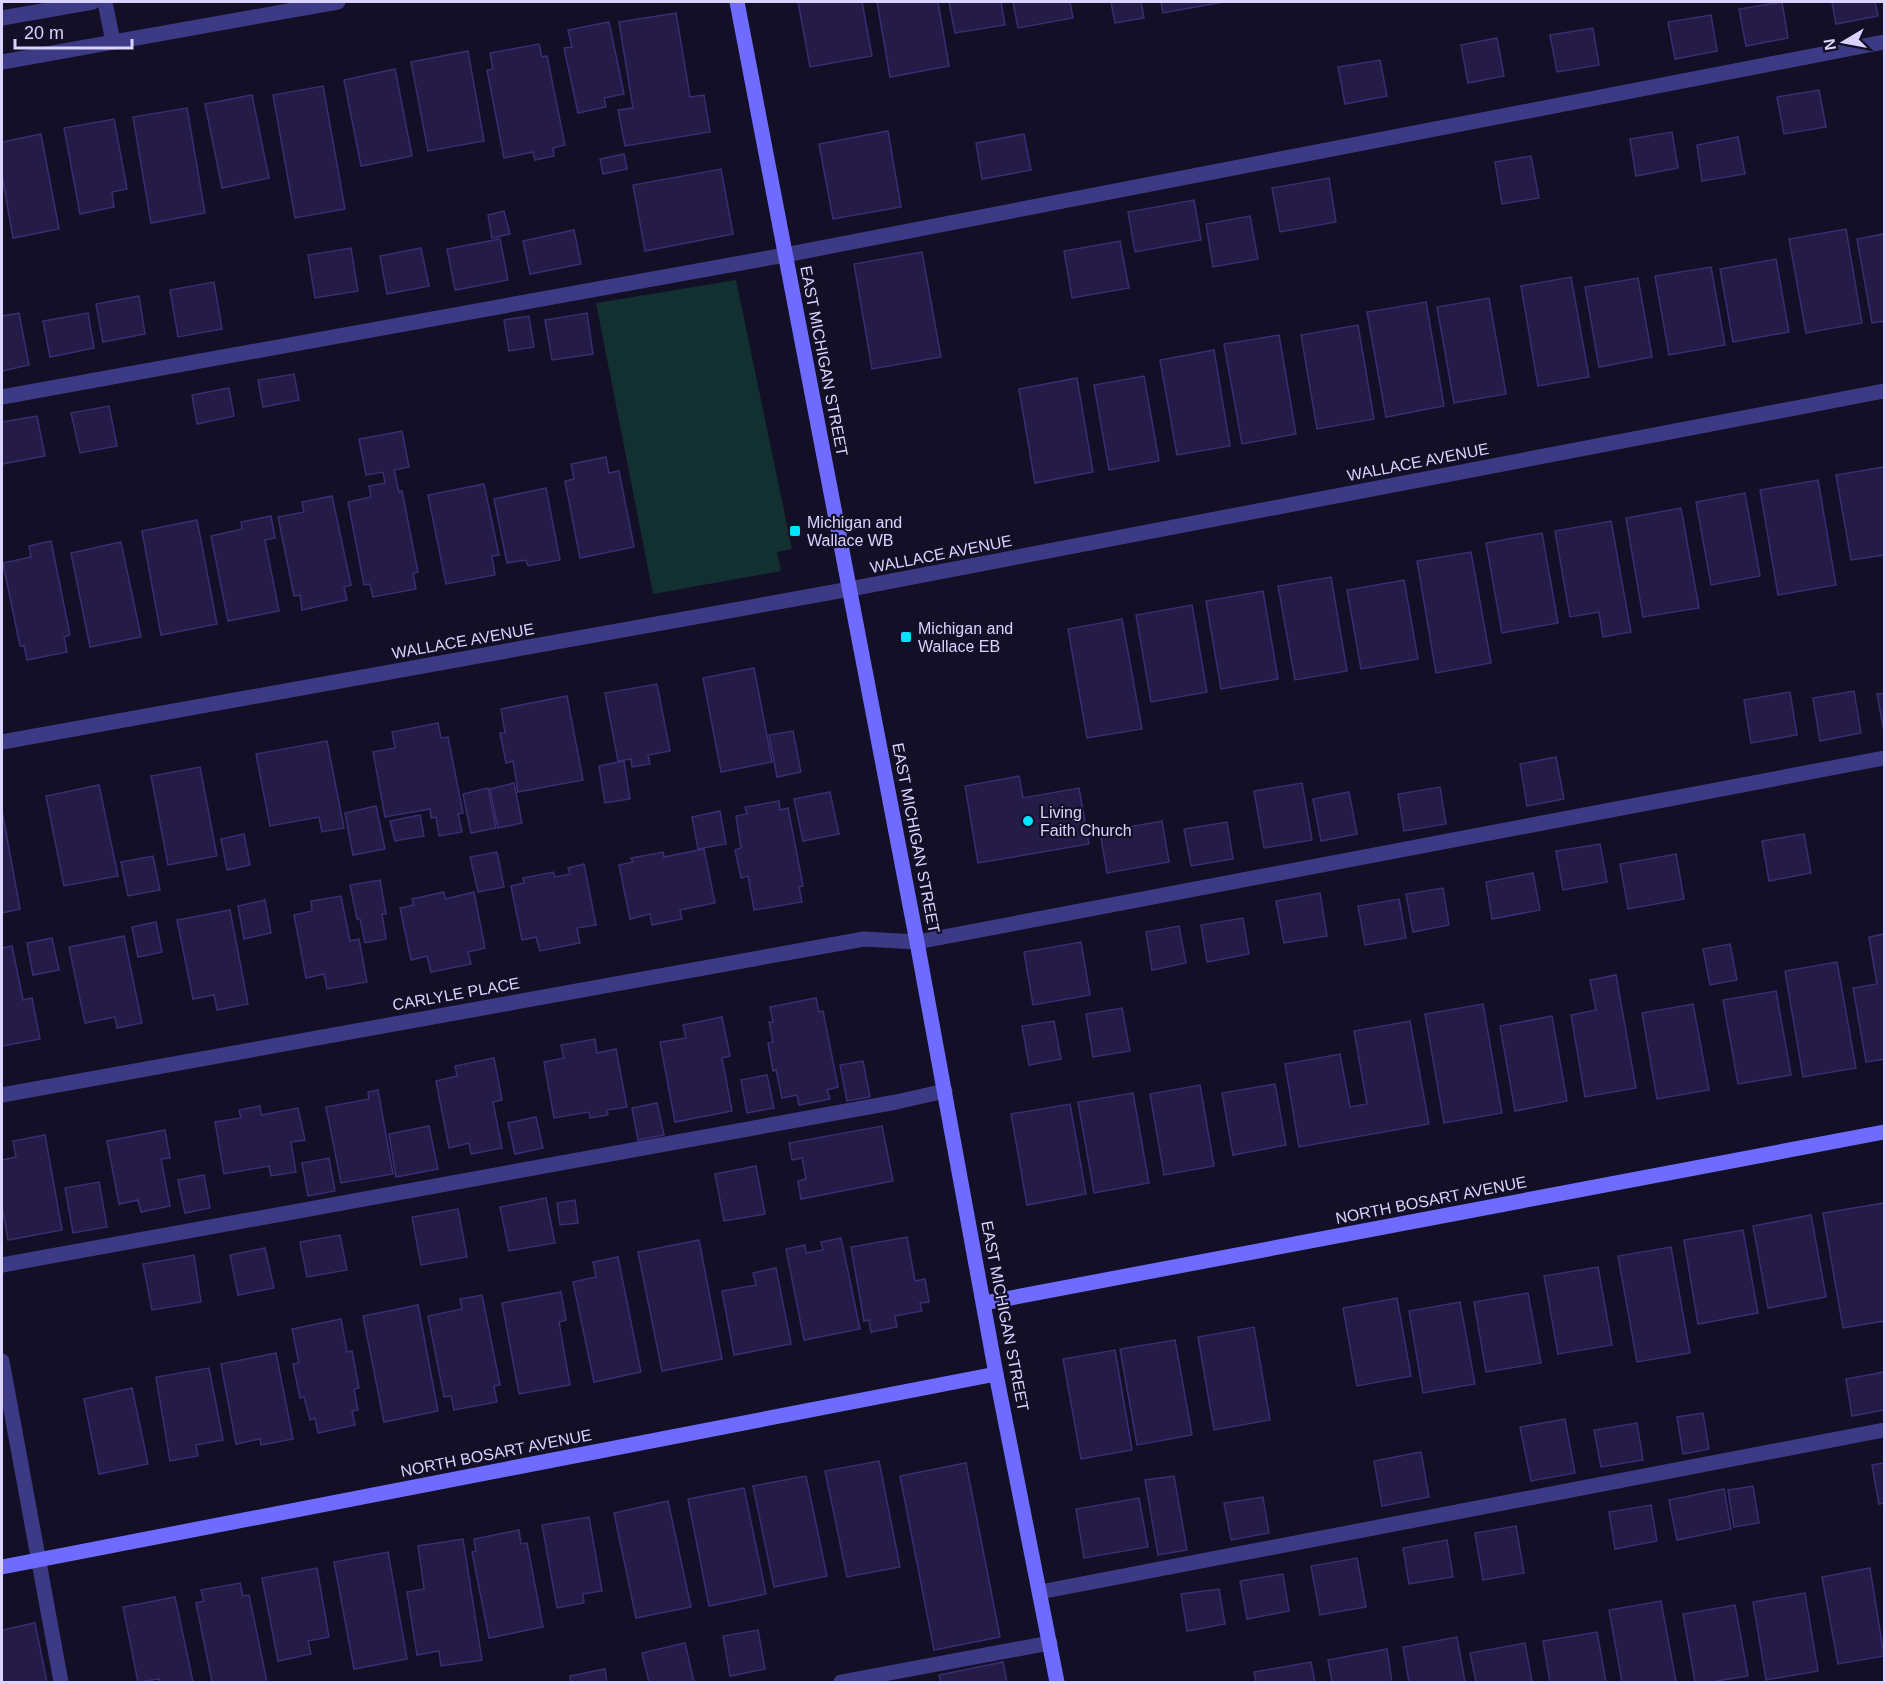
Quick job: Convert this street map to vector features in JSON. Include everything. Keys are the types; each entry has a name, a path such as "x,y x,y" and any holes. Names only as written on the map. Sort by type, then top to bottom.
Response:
{"street":[{"path":"2,18 93,2"},
{"path":"105,2 113,42"},
{"path":"2,62 338,2"},
{"name":"EAST MICHIGAN STREET","path":"737,2 917,942 996,1374 1058,1683"},
{"path":"2,397 785,255 1884,42"},
{"name":"WALLACE AVENUE","path":"2,742 850,589 1884,391"},
{"name":"CARLYLE PLACE","path":"2,1095 864,939 917,942 1884,758"},
{"path":"2,1265 896,1102 945,1091"},
{"name":"NORTH BOSART AVENUE","path":"984,1303 1884,1132"},
{"path":"2,1361 61,1683"},
{"name":"NORTH BOSART AVENUE","path":"2,1567 996,1374"},
{"path":"1040,1592 1884,1430"},
{"path":"841,1683 1050,1643"}],"green space":[{"path":"736,280 792,549 777,552 781,571 653,594 596,303"}],"building":[{"path":"798,2 862,2 872,56 810,67"},
{"path":"877,2 938,2 949,66 890,77"},
{"path":"949,2 1001,2 1005,25 955,33"},
{"path":"1013,2 1070,2 1073,18 1018,28"},
{"path":"1111,2 1141,2 1144,18 1115,23"},
{"path":"1161,2 1223,2 1163,13"},
{"path":"1782,2 1788,38 1746,46 1739,9"},
{"path":"1832,2 1875,2 1878,16 1836,24"},
{"path":"676,13 690,97 704,95 710,132 625,146 618,110 633,108 619,22"},
{"path":"1711,15 1717,51 1675,59 1668,22"},
{"path":"609,22 624,94 604,98 606,107 578,113 564,48 572,47 568,30"},
{"path":"1593,28 1599,65 1557,72 1550,35"},
{"path":"1497,38 1504,76 1468,83 1461,45"},
{"path":"539,44 542,57 547,56 565,145 553,148 554,156 535,160 533,152 504,158 487,70 493,69 490,53"},
{"path":"468,51 484,141 428,151 411,62"},
{"path":"1380,60 1387,96 1345,104 1338,67"},
{"path":"395,69 412,156 361,166 344,80"},
{"path":"323,86 345,209 295,218 273,95"},
{"path":"1819,90 1826,127 1784,134 1777,97"},
{"path":"252,95 269,178 222,188 205,104"},
{"path":"187,108 205,213 151,223 133,117"},
{"path":"114,119 127,189 112,192 114,207 80,214 64,128"},
{"path":"888,131 901,207 833,219 819,144"},
{"path":"1672,132 1678,168 1636,176 1630,139"},
{"path":"41,134 59,229 13,238 2,175 2,142"},
{"path":"1024,134 1031,170 982,179 976,143"},
{"path":"1738,137 1745,174 1702,181 1697,145"},
{"path":"624,154 627,169 603,174 600,159"},
{"path":"1531,156 1539,198 1502,204 1495,162"},
{"path":"721,169 733,234 645,251 633,185"},
{"path":"1329,178 1336,222 1280,232 1272,188"},
{"path":"1194,200 1201,240 1135,252 1128,212"},
{"path":"504,211 510,234 492,238 488,215"},
{"path":"1250,216 1258,259 1213,267 1206,224"},
{"path":"1846,229 1862,323 1806,333 1789,239"},
{"path":"574,230 581,264 530,274 523,241"},
{"path":"1884,234 1884,321 1872,323 1857,239"},
{"path":"500,239 508,280 455,290 447,249"},
{"path":"1120,241 1129,288 1072,298 1064,251"},
{"path":"351,248 358,291 315,298 308,255"},
{"path":"421,248 429,286 387,294 380,256"},
{"path":"922,252 941,357 872,369 854,264"},
{"path":"1776,259 1789,332 1733,342 1720,269"},
{"path":"1711,267 1725,345 1669,355 1655,276"},
{"path":"1571,277 1589,377 1538,386 1521,286"},
{"path":"1638,278 1652,357 1599,367 1585,287"},
{"path":"214,282 222,329 178,337 170,290"},
{"path":"139,296 145,334 103,342 96,304"},
{"path":"1489,298 1506,394 1454,403 1437,307"},
{"path":"1426,302 1444,406 1386,417 1367,312"},
{"path":"19,313 29,365 2,371 2,316"},
{"path":"88,313 94,348 50,357 43,321"},
{"path":"587,313 593,354 552,360 545,320"},
{"path":"529,316 534,347 509,351 504,320"},
{"path":"1358,325 1374,419 1317,429 1301,335"},
{"path":"1279,335 1296,434 1242,444 1224,344"},
{"path":"1214,350 1230,446 1177,455 1160,360"},
{"path":"294,374 299,400 263,407 258,380"},
{"path":"1144,376 1159,461 1109,470 1094,385"},
{"path":"1077,378 1093,472 1035,483 1019,389"},
{"path":"229,388 234,416 197,424 192,395"},
{"path":"109,406 117,446 80,453 71,413"},
{"path":"37,416 45,456 2,464 2,422"},
{"path":"402,431 409,467 394,470 399,492 402,491 418,572 413,573 416,589 373,597 370,584 364,585 348,502 371,497 369,486 385,483 383,472 366,475 359,439"},
{"path":"606,457 609,473 619,471 634,547 580,558 565,481 574,479 571,464"},
{"path":"1884,467 1884,555 1851,560 1836,475"},
{"path":"1818,480 1836,585 1778,595 1760,490"},
{"path":"484,484 499,555 492,556 495,575 446,584 428,495"},
{"path":"546,488 560,560 528,566 526,560 507,563 494,499"},
{"path":"1745,493 1760,576 1711,585 1696,502"},
{"path":"332,496 351,585 344,587 347,600 302,610 300,595 294,596 278,517 304,512 302,502"},
{"path":"1681,508 1699,608 1643,617 1626,518"},
{"path":"271,516 275,538 265,540 279,611 228,621 211,536 242,529 241,522"},
{"path":"197,520 217,624 161,635 142,531"},
{"path":"1611,521 1631,632 1603,637 1599,612 1570,617 1555,531"},
{"path":"1542,533 1558,623 1502,633 1486,543"},
{"path":"51,541 70,635 64,637 67,652 27,660 24,646 20,646 3,563 31,557 29,546"},
{"path":"121,542 141,637 90,647 71,553"},
{"path":"1471,552 1491,663 1436,673 1417,561"},
{"path":"1331,577 1347,671 1295,680 1278,586"},
{"path":"1404,580 1418,659 1361,669 1347,590"},
{"path":"1263,591 1278,679 1221,689 1206,601"},
{"path":"1192,605 1207,692 1151,702 1136,615"},
{"path":"1122,619 1142,729 1087,738 1068,629"},
{"path":"754,668 772,762 721,772 703,678"},
{"path":"657,684 670,751 648,755 650,764 632,767 631,759 618,761 605,693"},
{"path":"1854,691 1861,733 1820,741 1813,698"},
{"path":"1790,692 1797,735 1751,743 1744,700"},
{"path":"1884,693 1884,732 1877,694"},
{"path":"567,696 583,780 518,792 513,761 506,763 500,733 505,733 501,709"},
{"path":"438,723 441,738 448,737 463,813 458,814 462,832 439,836 436,817 431,818 430,809 385,817 373,752 395,748 392,732"},
{"path":"793,731 801,772 777,777 769,735"},
{"path":"327,741 344,828 322,832 319,817 270,826 256,754"},
{"path":"1556,757 1564,799 1527,806 1520,764"},
{"path":"624,761 630,799 605,803 599,766"},
{"path":"200,767 217,856 168,865 151,776"},
{"name":"Living Faith Church","path":"1019,776 1023,798 1079,788 1089,844 978,863 965,786"},
{"path":"514,783 522,823 498,828 490,789"},
{"path":"1302,783 1312,840 1264,848 1254,791"},
{"path":"99,785 118,876 64,886 46,796"},
{"path":"1440,787 1446,824 1404,831 1398,794"},
{"path":"488,788 496,828 471,833 463,794"},
{"path":"830,792 839,834 803,841 794,799"},
{"path":"1349,792 1357,834 1321,841 1313,799"},
{"path":"779,801 780,810 788,808 803,886 799,887 802,902 754,910 748,876 741,878 735,850 741,848 736,816 747,814 745,807"},
{"path":"376,806 385,849 353,855 345,813"},
{"path":"2,810 20,909 2,913"},
{"path":"720,811 726,844 698,849 692,817"},
{"path":"420,815 424,836 395,841 390,821"},
{"path":"1162,821 1169,862 1107,873 1100,832"},
{"path":"1227,822 1233,859 1191,866 1184,829"},
{"path":"244,834 250,865 227,870 221,839"},
{"path":"1804,834 1811,873 1769,881 1762,841"},
{"path":"1600,844 1607,882 1563,890 1556,851"},
{"path":"704,849 715,903 680,910 682,919 652,925 650,914 630,919 619,865 633,862 631,858 663,852 664,857"},
{"path":"497,852 504,887 478,892 470,857"},
{"path":"1676,854 1684,899 1628,909 1620,864"},
{"path":"153,856 160,890 128,896 121,862"},
{"path":"584,864 596,925 577,928 580,943 540,951 536,937 522,940 511,886 524,883 523,878 553,872 555,877 570,874 568,868"},
{"path":"1533,873 1540,910 1492,919 1486,882"},
{"path":"380,880 386,914 382,914 386,939 365,943 350,885"},
{"path":"1443,888 1449,925 1413,932 1406,894"},
{"path":"444,892 445,899 474,892 485,948 468,952 471,964 431,972 427,956 411,960 400,908 414,905 412,899"},
{"path":"1320,893 1327,936 1284,943 1276,901"},
{"path":"341,896 350,941 359,939 367,982 327,989 324,974 306,978 294,915 312,911 311,901"},
{"path":"1399,899 1406,938 1365,945 1358,906"},
{"path":"265,900 271,933 244,939 238,906"},
{"path":"230,910 248,1004 217,1010 214,995 193,999 177,920"},
{"path":"1243,918 1249,954 1207,962 1201,925"},
{"path":"156,922 162,952 138,957 132,927"},
{"path":"1179,926 1186,963 1152,970 1146,932"},
{"path":"1884,934 1884,1059 1866,1062 1853,988 1877,984 1869,937"},
{"path":"124,936 142,1023 117,1028 115,1017 85,1023 69,947"},
{"path":"52,938 59,970 33,975 27,943"},
{"path":"1081,942 1090,995 1033,1005 1024,952"},
{"path":"1730,944 1737,980 1710,985 1703,949"},
{"path":"12,946 23,1000 32,998 40,1039 2,1046 2,948"},
{"path":"1837,962 1856,1068 1803,1077 1785,971"},
{"path":"1616,975 1636,1088 1585,1097 1571,1015 1596,1010 1590,980"},
{"path":"1776,991 1791,1075 1738,1084 1723,1000"},
{"path":"816,998 819,1012 823,1011 838,1087 827,1090 830,1099 799,1105 797,1095 782,1098 776,1070 773,1071 768,1043 773,1042 769,1022 773,1022 770,1007"},
{"path":"1483,1004 1502,1113 1444,1123 1425,1014"},
{"path":"1693,1004 1709,1090 1657,1099 1642,1013"},
{"path":"1122,1008 1130,1051 1093,1057 1086,1014"},
{"path":"1552,1016 1567,1101 1515,1111 1500,1026"},
{"path":"722,1017 730,1056 722,1058 732,1111 675,1122 660,1042 686,1038 683,1025"},
{"path":"1054,1021 1061,1059 1029,1065 1022,1026"},
{"path":"1410,1021 1429,1124 1299,1147 1285,1064 1340,1054 1350,1107 1367,1104 1354,1031"},
{"path":"595,1039 597,1053 616,1049 627,1107 607,1110 608,1115 590,1118 589,1112 554,1118 544,1062 564,1058 561,1045"},
{"path":"494,1058 502,1100 493,1102 502,1148 471,1154 469,1143 449,1148 436,1081 457,1076 455,1066"},
{"path":"863,1061 870,1097 847,1101 840,1065"},
{"path":"767,1075 774,1108 747,1113 741,1080"},
{"path":"1275,1084 1286,1145 1233,1155 1222,1093"},
{"path":"1200,1085 1214,1166 1164,1175 1150,1094"},
{"path":"378,1090 393,1174 341,1183 326,1107 369,1099 368,1092"},
{"path":"1133,1093 1149,1183 1094,1193 1078,1102"},
{"path":"657,1103 664,1135 638,1140 632,1108"},
{"path":"1070,1104 1086,1194 1027,1205 1011,1114"},
{"path":"260,1106 261,1115 298,1108 305,1140 291,1142 296,1172 271,1176 269,1166 224,1174 215,1122 241,1118 239,1110"},
{"path":"536,1117 543,1148 515,1154 508,1123"},
{"path":"429,1126 438,1169 396,1177 389,1134"},
{"path":"882,1126 893,1181 801,1199 798,1181 806,1179 802,1158 792,1160 789,1143"},
{"path":"165,1130 170,1158 161,1159 170,1206 141,1212 138,1200 119,1204 107,1141"},
{"path":"45,1135 62,1230 8,1240 2,1206 2,1160 16,1157 13,1141"},
{"path":"329,1158 335,1191 308,1196 302,1163"},
{"path":"756,1166 765,1214 724,1221 715,1174"},
{"path":"204,1175 210,1208 185,1213 178,1180"},
{"path":"99,1182 107,1227 73,1233 65,1188"},
{"path":"546,1198 555,1243 509,1251 500,1207"},
{"path":"575,1200 578,1223 560,1225 557,1203"},
{"path":"1884,1203 1884,1321 1843,1328 1823,1213"},
{"path":"458,1209 467,1257 421,1265 412,1217"},
{"path":"1811,1215 1826,1297 1768,1308 1753,1226"},
{"path":"1743,1230 1758,1313 1698,1324 1684,1240"},
{"path":"340,1235 347,1270 307,1277 300,1242"},
{"path":"907,1237 915,1281 925,1279 929,1302 920,1303 922,1311 895,1316 897,1327 871,1332 869,1320 864,1321 851,1247"},
{"path":"841,1238 860,1329 804,1340 786,1249 805,1245 806,1253 823,1250 821,1242"},
{"path":"699,1240 722,1359 662,1371 638,1252"},
{"path":"1671,1247 1690,1353 1637,1362 1618,1256"},
{"path":"265,1248 274,1288 238,1295 230,1255"},
{"path":"194,1255 201,1302 152,1310 143,1264"},
{"path":"618,1257 641,1372 594,1382 573,1282 596,1277 593,1262"},
{"path":"1598,1267 1612,1345 1558,1354 1544,1276"},
{"path":"776,1268 791,1344 734,1355 722,1291 756,1285 753,1273"},
{"path":"561,1292 566,1320 559,1322 570,1385 519,1394 502,1303"},
{"path":"1528,1293 1541,1363 1486,1372 1474,1302"},
{"path":"482,1295 500,1385 494,1386 497,1402 454,1410 451,1396 444,1397 428,1316 462,1309 460,1299"},
{"path":"1397,1298 1411,1376 1357,1386 1343,1308"},
{"path":"1460,1302 1475,1384 1423,1393 1409,1311"},
{"path":"418,1305 438,1411 384,1422 363,1316"},
{"path":"341,1319 347,1352 352,1351 359,1388 354,1389 358,1410 352,1411 355,1425 318,1433 315,1418 310,1420 304,1397 300,1398 293,1364 299,1363 292,1329"},
{"path":"1254,1327 1270,1420 1214,1430 1198,1337"},
{"path":"1175,1340 1192,1435 1137,1445 1120,1349"},
{"path":"1115,1350 1132,1450 1081,1459 1063,1359"},
{"path":"276,1353 293,1439 261,1445 260,1439 236,1444 221,1364"},
{"path":"209,1368 223,1440 196,1445 198,1456 170,1461 156,1377"},
{"path":"1884,1372 1884,1410 1852,1416 1846,1379"},
{"path":"132,1388 148,1464 99,1474 84,1399"},
{"path":"1703,1413 1709,1449 1683,1454 1677,1417"},
{"path":"1565,1419 1575,1473 1531,1481 1520,1427"},
{"path":"1637,1423 1643,1460 1601,1467 1594,1430"},
{"path":"1421,1452 1429,1497 1382,1506 1374,1461"},
{"path":"879,1461 900,1567 847,1577 825,1471"},
{"path":"966,1463 1000,1637 934,1650 900,1476"},
{"path":"1884,1463 1884,1503 1879,1504 1872,1465"},
{"path":"806,1476 827,1576 774,1587 753,1486"},
{"path":"1174,1476 1187,1550 1158,1555 1145,1480"},
{"path":"1753,1486 1759,1523 1734,1527 1728,1490"},
{"path":"744,1488 766,1594 709,1606 688,1499"},
{"path":"1724,1489 1731,1529 1677,1540 1669,1500"},
{"path":"1263,1497 1269,1533 1231,1540 1224,1503"},
{"path":"1139,1498 1148,1547 1084,1558 1076,1509"},
{"path":"668,1501 691,1607 636,1618 614,1513"},
{"path":"1651,1505 1657,1541 1615,1549 1609,1512"},
{"path":"589,1517 602,1591 583,1594 584,1603 557,1608 542,1525"},
{"path":"1516,1526 1524,1573 1483,1580 1475,1533"},
{"path":"519,1530 521,1544 527,1543 543,1627 489,1638 472,1552 476,1551 474,1539"},
{"path":"463,1539 482,1660 441,1666 439,1651 417,1655 407,1592 424,1589 418,1546"},
{"path":"1447,1540 1453,1577 1409,1584 1403,1548"},
{"path":"388,1552 407,1659 354,1669 334,1562"},
{"path":"1357,1558 1366,1607 1320,1615 1311,1566"},
{"path":"317,1568 329,1637 308,1641 311,1654 278,1661 262,1578"},
{"path":"1870,1568 1884,1656 1838,1664 1822,1577"},
{"path":"1283,1574 1289,1611 1247,1619 1240,1581"},
{"path":"240,1583 243,1596 249,1595 267,1682 212,1682 196,1603 204,1601 201,1590"},
{"path":"1219,1589 1225,1624 1187,1631 1181,1594"},
{"path":"1805,1593 1818,1671 1766,1680 1753,1602"},
{"path":"175,1597 193,1682 160,1682 159,1679 138,1682 123,1607"},
{"path":"1661,1601 1676,1682 1622,1682 1609,1610"},
{"path":"1735,1605 1748,1676 1695,1682 1683,1614"},
{"path":"35,1623 47,1682 2,1682 2,1630"},
{"path":"758,1630 765,1669 730,1676 723,1636"},
{"path":"1597,1632 1606,1682 1550,1682 1543,1641"},
{"path":"1457,1637 1465,1682 1409,1682 1403,1647"},
{"path":"685,1643 694,1682 649,1682 642,1653"},
{"path":"1525,1643 1532,1682 1476,1682 1470,1653"},
{"path":"1387,1649 1392,1682 1332,1682 1328,1660"},
{"path":"1003,1662 1007,1682 941,1682 939,1675"},
{"path":"1311,1662 1315,1682 1256,1682 1254,1672"},
{"path":"605,1669 607,1682 571,1682 570,1676"}],"place":[{"name":"Michigan and Wallace WB","path":"795,531"},
{"name":"Michigan and Wallace EB","path":"906,637"},
{"name":"Living Faith Church","path":"1028,821"}]}
